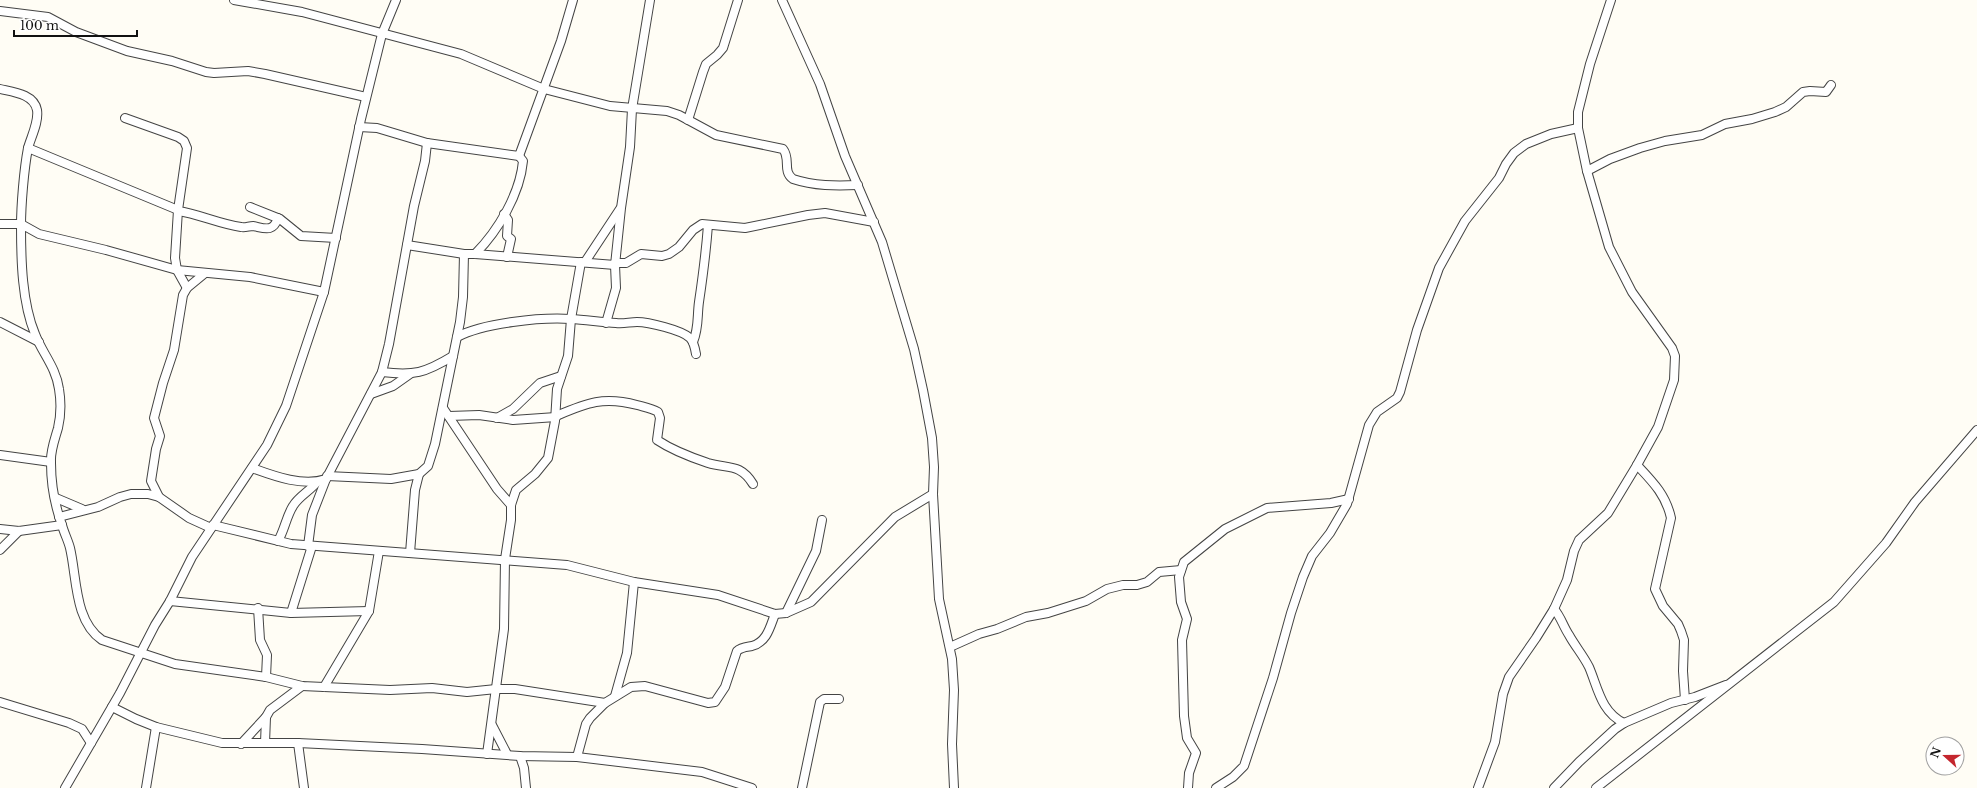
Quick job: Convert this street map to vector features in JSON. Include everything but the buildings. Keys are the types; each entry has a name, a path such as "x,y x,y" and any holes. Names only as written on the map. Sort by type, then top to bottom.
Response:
{"street":[{"path":"234,0 302,12 461,54 544,89 610,106 667,111 716,135 783,149 787,158 787,169 793,179 833,186 858,185"},
{"path":"65,788 112,707 170,601 192,557 267,445 286,406 324,292 366,97 382,34 396,0"},
{"path":"519,156 544,89 573,0"},
{"path":"606,323 616,288 615,264 620,208 630,147 632,109 650,0"},
{"path":"688,120 704,68 706,64 717,56 723,48 738,0"},
{"path":"782,0 820,84 845,156 874,222 914,349 923,390 932,438 934,466 933,494 939,600 950,647 954,690 952,744 954,788"},
{"path":"1478,788 1495,742 1500,723 1503,694 1509,677 1554,609 1567,580 1574,551 1579,540 1608,513 1637,465 1658,427 1674,380 1675,356 1620,272 1609,247 1587,171 1578,128 1578,112 1590,64 1612,0"},
{"path":"0,12 48,17 76,32 127,51 172,61 206,72 248,71 366,97"},
{"path":"1587,171 1610,159 1640,148 1665,141 1702,135 1726,124 1768,114 1786,107 1803,92 1827,92 1831,85"},
{"path":"0,89 26,96 35,104 37,111 36,122 28,148 21,224 25,290 34,333 50,360 56,374 59,389 60,416 51,462 56,498 59,517 69,546 78,598 95,635 102,640 175,664 266,677 302,686 390,690 432,688 467,692 496,688 541,692 605,703"},
{"path":"125,118 184,141 187,155 178,211 175,258 177,270 187,288"},
{"path":"359,127 377,128 427,143 519,156 523,161 522,168 504,214 496,230 475,254"},
{"path":"1216,788 1237,774 1244,766 1273,678 1291,613 1303,577 1312,556 1330,533 1349,499 1369,425 1378,412 1396,398 1400,392 1415,338 1439,268 1465,220 1499,178 1506,164 1514,153 1526,144 1551,134 1578,128"},
{"path":"291,612 310,546 312,515 327,477 382,372 392,329 407,245 425,161 427,143"},
{"path":"28,148 178,211 240,227 252,226 265,230 275,225 278,218"},
{"path":"250,208 278,218 301,236 336,238"},
{"path":"487,754 504,629 505,559 511,520 511,505 516,490 535,474 548,458 556,416 557,389 568,356 571,319 583,262 620,208"},
{"path":"407,245 464,254 615,264 626,263 641,254 662,256 669,254 679,247 698,226 708,225 745,228 808,214 825,213 874,222"},
{"path":"504,214 508,220 507,236 511,239 507,257"},
{"path":"0,224 21,224 39,234 106,250 177,270 204,274 250,276 324,292"},
{"path":"693,342 698,326 698,304 704,280 708,225"},
{"path":"278,540 286,528 293,506 298,499 311,490 317,482 327,477 391,479 419,474 428,466 432,458 457,337 463,297 464,254"},
{"path":"159,497 151,482 160,436 154,418 163,383 174,350 182,301 187,288 204,274"},
{"path":"457,337 465,333 498,325 549,319 571,319 606,323 647,323 689,336 693,342 696,354"},
{"path":"1,321 39,342"},
{"path":"382,372 410,374 422,372 453,356"},
{"path":"371,394 393,386 410,374"},
{"path":"497,418 513,409 540,383 561,376"},
{"path":"449,416 479,415 513,420 556,416 603,400 628,401 648,407 658,412 660,418 657,440 688,456 734,468 745,473 753,484"},
{"path":"443,408 497,489 511,505"},
{"path":"1596,788 1834,602 1886,543 1914,502 1977,430"},
{"path":"0,455 51,462"},
{"path":"1637,465 1660,489 1670,513 1671,518 1655,589 1663,606 1678,624 1684,640 1683,671 1685,700"},
{"path":"252,468 286,479 317,482"},
{"path":"410,553 415,490 419,474"},
{"path":"59,517 83,509 98,507 120,497 131,494 148,494 159,497 189,518 212,526 254,536 310,546 505,559 568,565 634,582 718,595 775,614 786,613 811,602 895,517 933,494"},
{"path":"56,498 83,509"},
{"path":"1188,788 1189,773 1196,753 1187,738 1184,716 1182,640 1187,619 1181,602 1179,577 1185,560 1225,529 1267,508 1331,503 1349,499"},
{"path":"786,613 816,551 822,520"},
{"path":"0,529 19,531 62,525"},
{"path":"0,550 19,531"},
{"path":"324,687 369,611 379,551"},
{"path":"950,647 979,634 997,629 1026,617 1048,613 1086,601 1107,589 1124,585 1137,585 1147,582 1159,572 1181,570"},
{"path":"615,696 627,653 634,582"},
{"path":"170,601 291,612 369,611"},
{"path":"258,608 260,640 268,655 266,677"},
{"path":"1554,609 1560,615 1568,635 1584,658 1603,704 1616,719 1624,723"},
{"path":"577,757 586,724 605,703 631,687 645,686 708,703 715,702 725,687 737,651 740,648 757,645 762,642 775,614"},
{"path":"1554,788 1579,762 1624,723 1672,703 1731,684"},
{"path":"241,744 266,718 273,707 302,686"},
{"path":"802,788 820,702 824,699 839,699"},
{"path":"0,702 69,723 82,729 91,743"},
{"path":"112,707 156,727 222,743 298,743 422,749 520,756 577,757 702,772 728,779 752,788"},
{"path":"265,743 266,718"},
{"path":"492,725 507,754"},
{"path":"146,788 156,727"},
{"path":"298,743 304,788"},
{"path":"520,756 524,768 526,788"}]}
